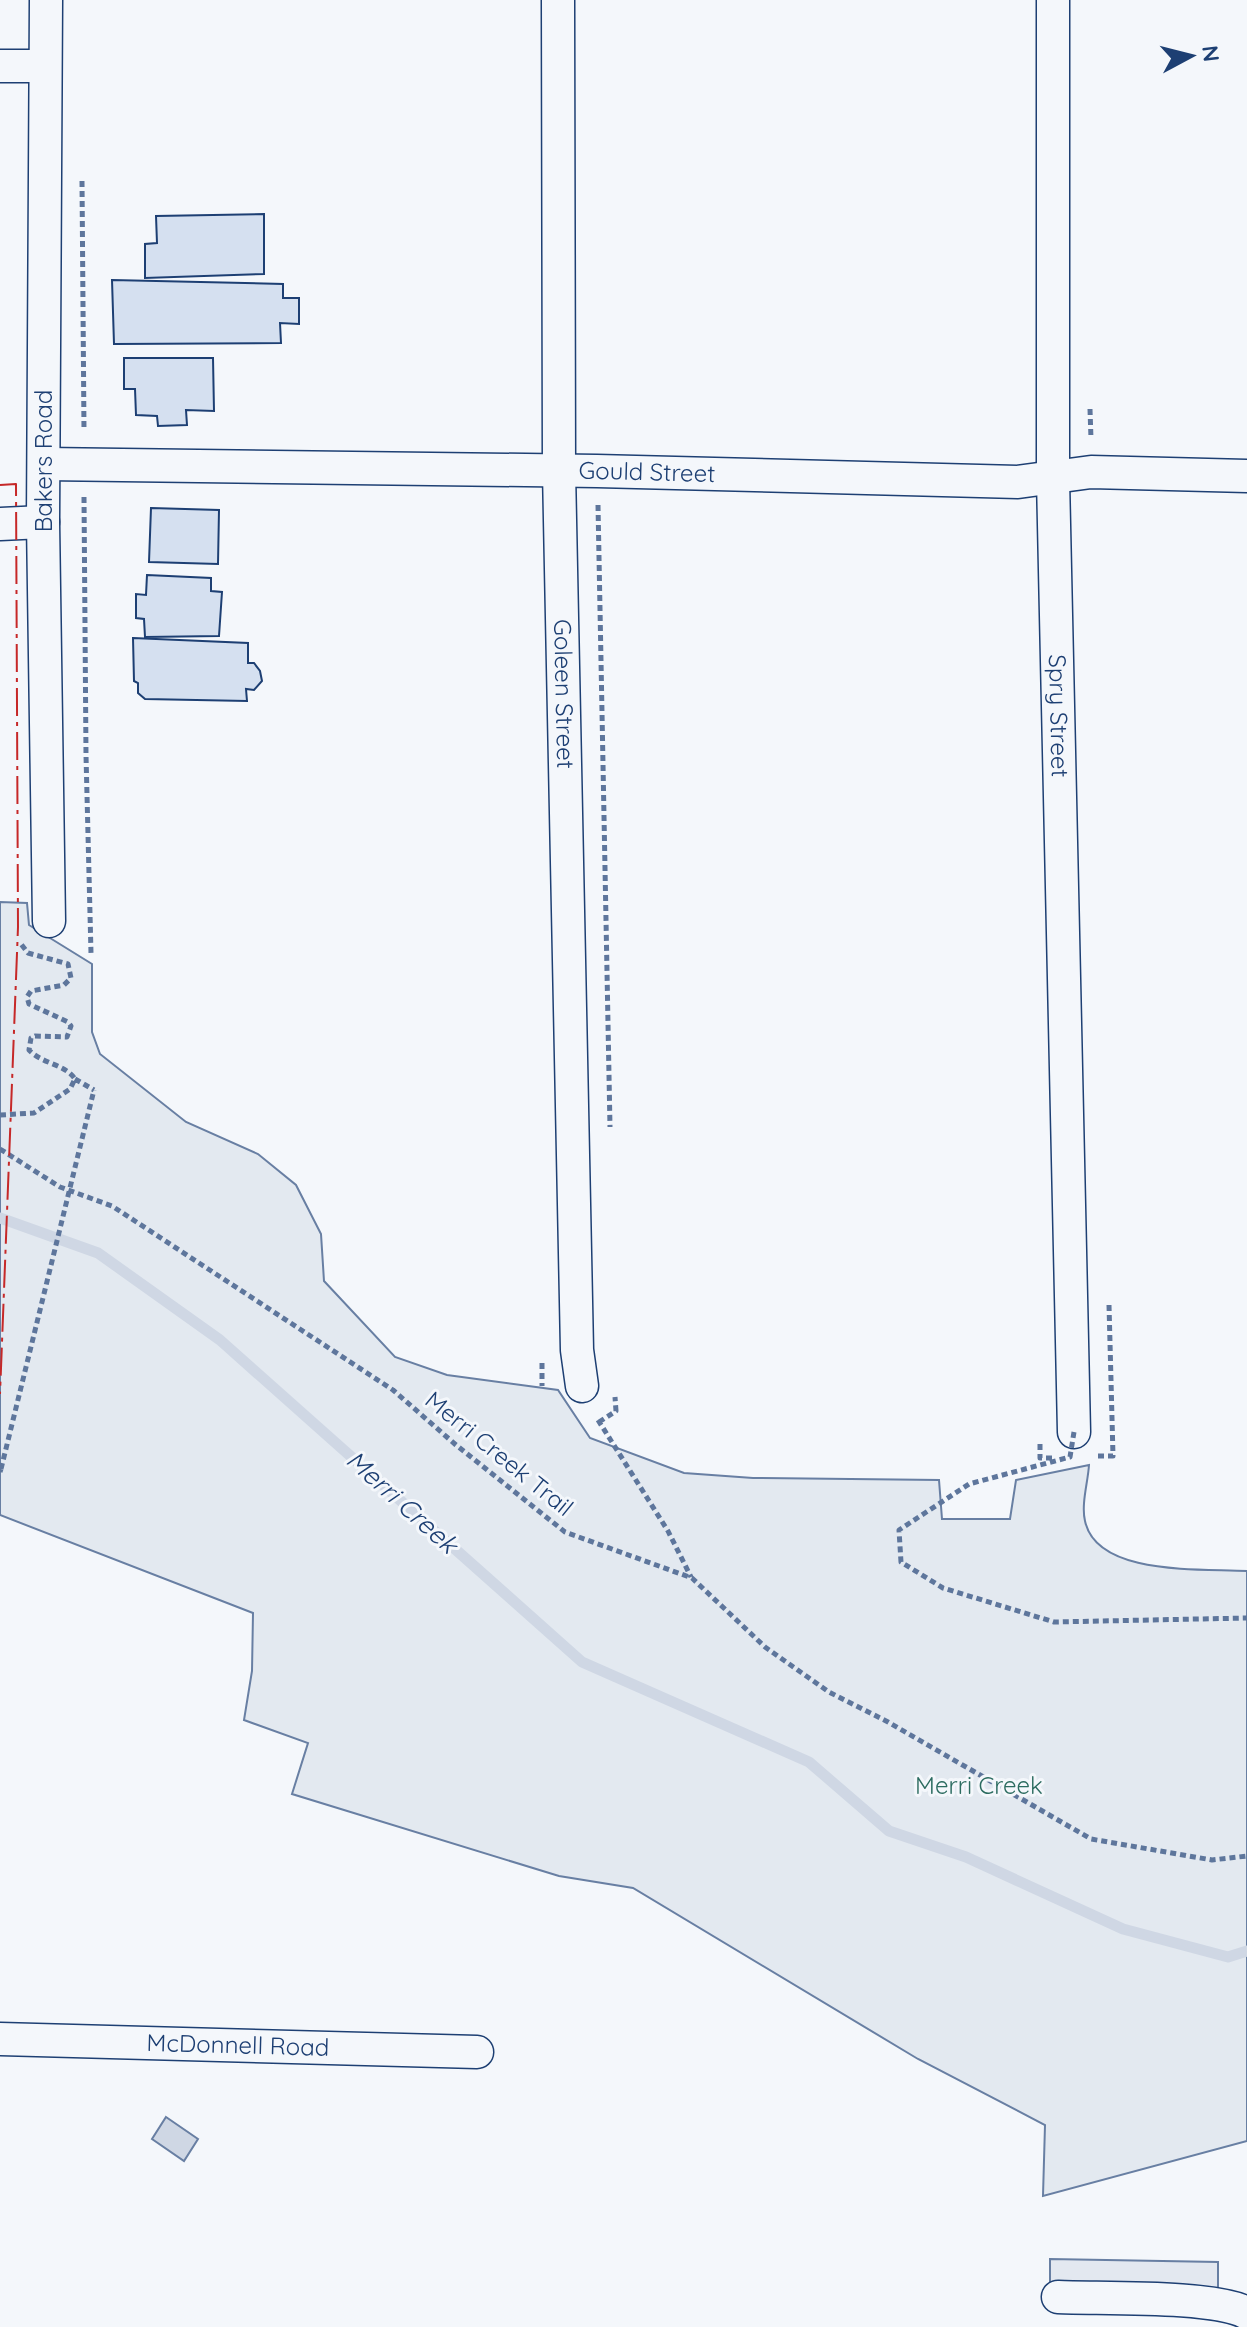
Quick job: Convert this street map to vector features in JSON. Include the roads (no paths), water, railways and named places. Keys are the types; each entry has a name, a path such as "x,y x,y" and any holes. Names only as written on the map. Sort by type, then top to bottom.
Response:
{"street":[{"name":"Bakers Road","path":"46,0 43,522 49,921"},
{"name":"Goleen Street","path":"558,0 559,471 577,1350 582,1386"},
{"name":"Spry Street","path":"1053,0 1053,479 1074,1432"},
{"path":"0,66 44,66"},
{"name":"Gould Street","path":"45,464 597,471 1018,482 1091,472 1247,476"},
{"path":"0,524 43,522"},
{"name":"McDonnell Road","path":"0,2039 477,2052"},
{"path":"1058,2297 1186,2302 1237,2307 1247,2313"}],"waterway":[{"name":"Merri Creek","path":"0,1218 98,1253 220,1340 582,1662 809,1762 889,1831 966,1857 1123,1929 1228,1957 1247,1951"}]}
